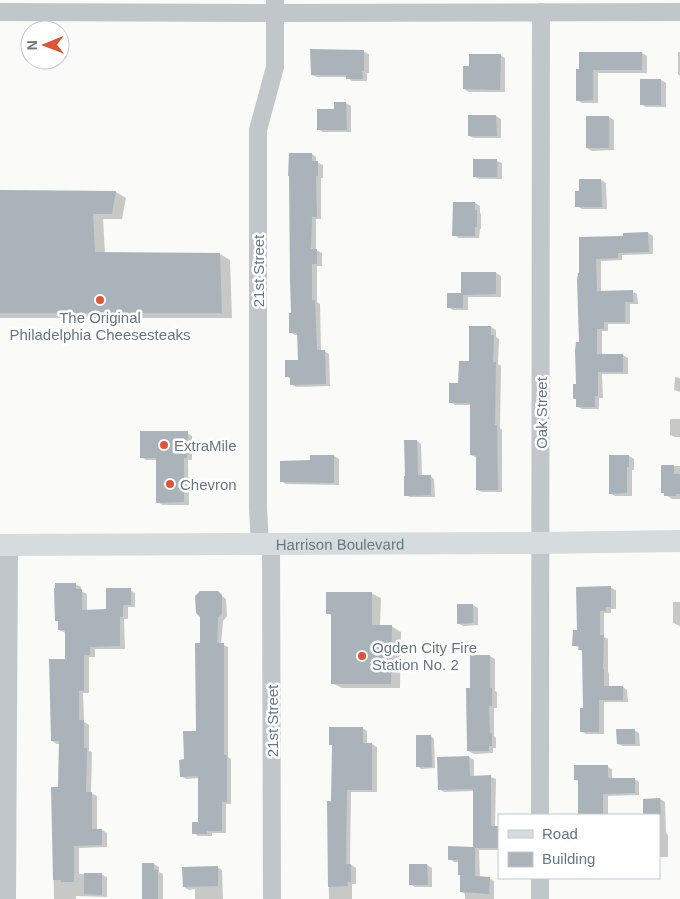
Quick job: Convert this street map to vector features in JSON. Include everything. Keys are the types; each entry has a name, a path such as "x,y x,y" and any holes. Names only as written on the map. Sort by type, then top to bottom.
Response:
{"main road":[{"name":"Harrison Boulevard","path":"4,546 680,541"}],"street":[{"path":"7,8 275,6 541,12 680,12"},
{"name":"21st Street","path":"272,899 266,544 258,508 258,130 275,67 275,6"},
{"name":"Oak Street","path":"540,814 541,12"},
{"path":"4,546 7,899"},
{"path":"540,879 540,899"}],"building":[{"path":"310,49 364,50 363,79 346,79 346,75 311,75"},
{"path":"579,52 642,52 642,70 593,70 593,100 576,101 576,69 579,69"},
{"path":"469,54 501,54 500,90 463,89 463,66 469,66"},
{"path":"640,79 661,79 661,105 640,105"},
{"path":"334,102 346,102 347,130 317,130 317,109 334,109"},
{"path":"468,115 496,115 497,136 468,136"},
{"path":"586,116 609,116 609,148 586,148"},
{"path":"289,153 312,153 312,161 318,161 318,176 316,176 317,217 312,217 311,249 317,249 317,264 312,264 312,300 315,300 317,350 325,350 326,384 290,385 290,377 285,377 285,360 298,360 297,333 289,333 289,313 291,313"},
{"path":"473,159 497,159 497,177 473,177"},
{"path":"579,179 601,179 602,207 575,207 575,191 579,191"},
{"path":"0,190 116,191 112,214 93,214 95,252 220,253 222,313 0,313"},
{"path":"453,202 475,202 477,227 475,227 475,236 452,236"},
{"path":"648,232 649,252 618,253 618,258 596,259 597,291 633,290 633,302 625,302 625,322 604,322 604,329 597,329 597,354 623,354 623,372 598,372 598,396 595,396 595,407 576,407 576,399 573,399 573,384 576,384 576,342 579,342 577,280 579,273 579,237 623,236 623,233"},
{"path":"461,272 496,272 496,294 463,295 463,308 447,308 447,293 461,293"},
{"path":"469,326 491,326 491,335 494,335 493,362 496,362 495,425 497,425 498,490 476,490 476,455 470,455 470,403 449,403 449,383 458,383 459,361 469,361"},
{"path":"140,431 188,431 187,458 184,458 184,502 156,503 156,458 140,458"},
{"path":"404,440 417,440 418,475 431,475 431,495 404,496"},
{"path":"310,455 334,455 334,483 280,482 280,461 310,460"},
{"path":"609,455 629,455 627,493 609,494"},
{"path":"661,465 674,465 674,474 680,474 680,494 664,496 664,493 661,493"},
{"path":"55,583 76,583 76,589 82,589 82,610 106,609 106,588 131,588 131,605 123,605 123,617 120,617 120,646 90,647 90,655 84,655 84,691 79,691 79,720 84,720 84,748 87,748 86,792 92,792 92,829 102,829 102,845 74,846 74,882 53,880 51,787 58,787 59,741 51,741 49,659 65,659 65,630 58,630 58,621 55,621"},
{"path":"611,586 611,607 606,607 606,611 600,611 600,635 604,635 604,686 623,686 623,700 599,700 599,732 580,732 580,708 583,708 582,650 578,650 579,646 572,646 573,630 577,630 576,587"},
{"path":"200,591 218,591 222,595 222,613 218,618 217,643 224,643 224,755 227,755 227,802 222,802 222,831 192,834 192,822 198,822 198,776 180,777 179,760 184,759 183,731 196,731 195,643 200,643 200,617 196,613 195,596"},
{"path":"326,592 372,592 372,625 392,625 391,684 331,684 331,614 326,614"},
{"path":"457,604 473,604 473,623 457,624"},
{"path":"470,655 490,655 492,706 489,706 492,746 489,746 489,751 467,751 466,688 470,688"},
{"path":"329,727 363,727 363,743 372,743 372,790 347,790 346,864 351,864 351,882 347,882 348,886 328,887 327,801 331,801 332,745 329,745"},
{"path":"616,729 635,729 635,744 617,744"},
{"path":"416,735 431,735 432,767 416,767"},
{"path":"469,756 470,776 491,775 491,826 498,826 498,848 475,848 475,876 490,877 489,894 460,892 458,860 448,860 448,846 473,847 473,789 438,790 437,757"},
{"path":"574,765 608,765 608,778 635,778 635,793 603,794 603,814 578,814 578,780 574,780"},
{"path":"660,798 661,815 643,814 643,799"},
{"path":"142,863 154,863 154,870 158,870 158,899 142,899"},
{"path":"409,864 427,864 428,885 409,885"},
{"path":"218,866 218,886 183,887 182,867"},
{"path":"84,873 102,873 102,895 84,894"}],"place":[{"name":"The Original Philadelphia Cheesesteaks","path":"100,300"},
{"name":"ExtraMile","path":"164,445"},
{"name":"Chevron","path":"170,484"},
{"name":"Ogden City Fire Station No. 2","path":"362,656"}]}
